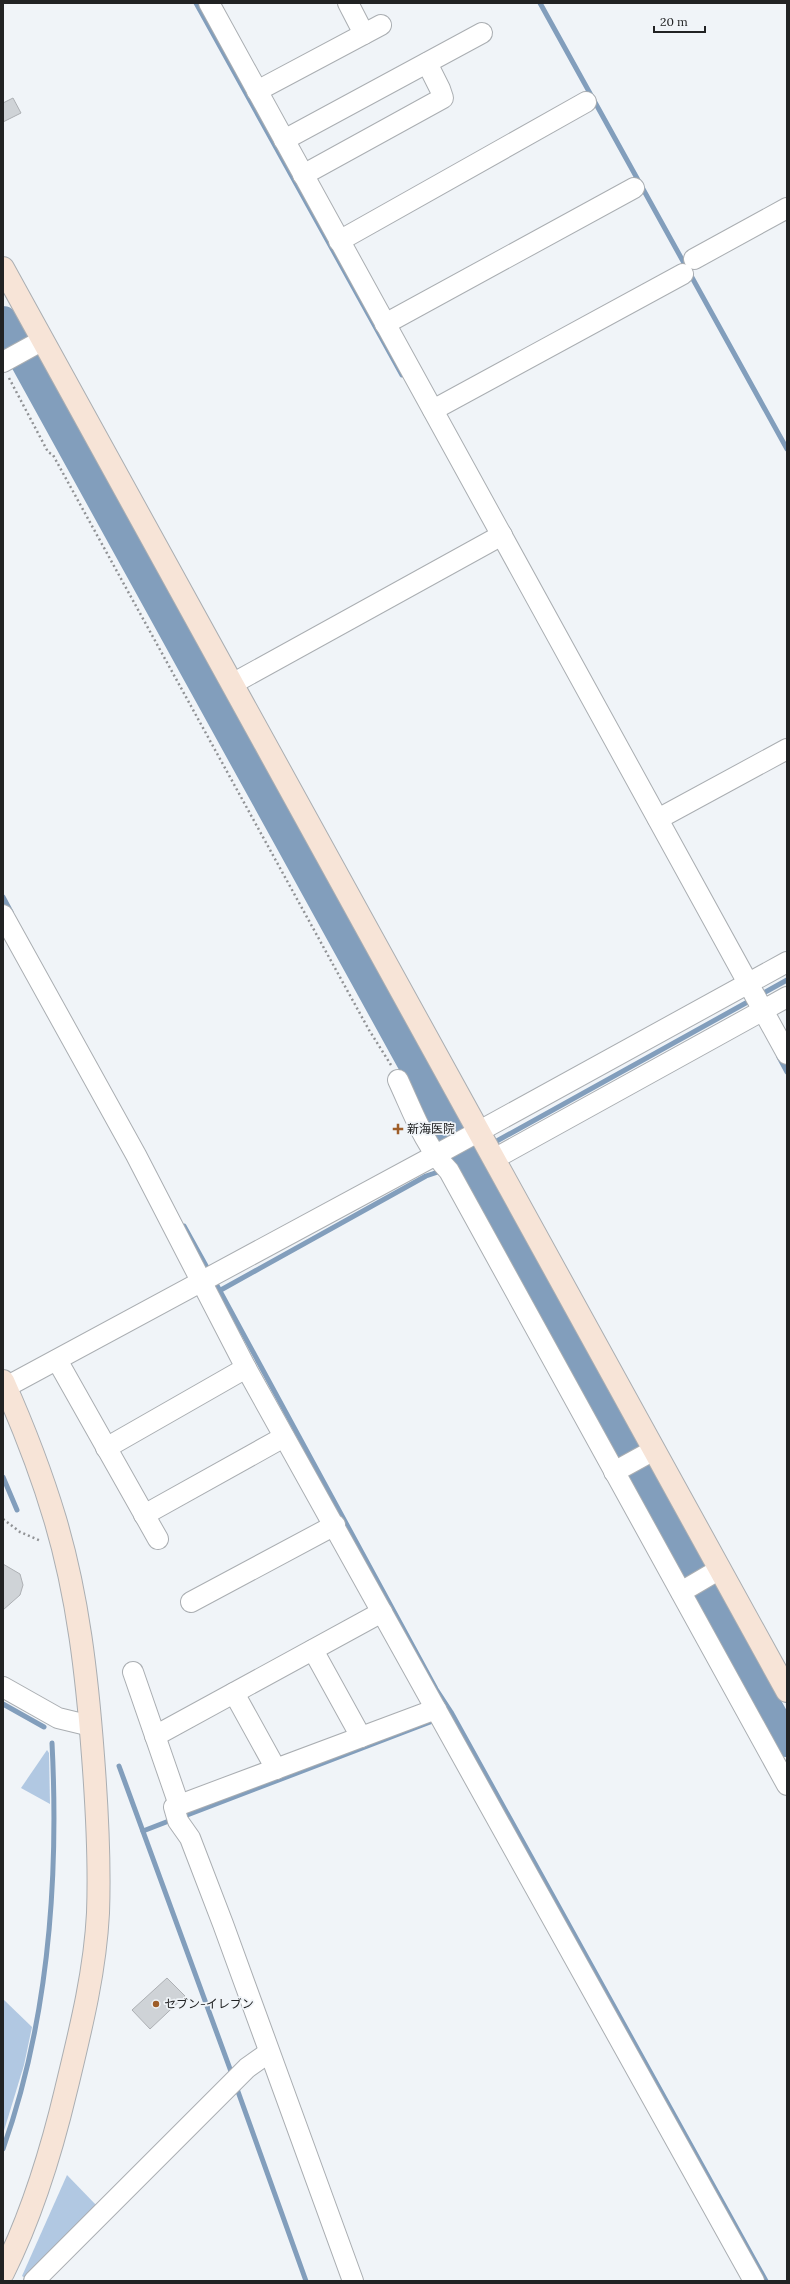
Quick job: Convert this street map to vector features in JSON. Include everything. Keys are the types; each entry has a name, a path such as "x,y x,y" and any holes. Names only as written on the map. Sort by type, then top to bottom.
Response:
{"street":[{"path":"209,3 433,410 496,538 658,819 756,1003 787,1054"},
{"path":"257,91 373,29 348,3"},
{"path":"284,140 482,33"},
{"path":"303,175 443,98 440,88 427,63"},
{"path":"339,241 586,102"},
{"path":"386,324 634,188"},
{"path":"433,410 688,266 787,208"},
{"path":"3,268 19,356 232,684 473,1134 494,1159 648,1453 714,1573 787,1691"},
{"path":"232,684 496,538"},
{"path":"658,819 787,748"},
{"path":"3,915 128,1142 210,1278 246,1368 335,1525 754,2281"},
{"path":"494,1159 756,1003 787,962"},
{"path":"3,2273 41,2181 56,2131 84,2017 98,1915 99,1830 84,1659 70,1577 55,1520 37,1462 4,1384 57,1360 439,1154 473,1134 756,1003 787,997"},
{"path":"398,1080 618,1470 787,1785"},
{"path":"57,1360 158,1539"},
{"path":"106,1448 246,1368"},
{"path":"144,1515 284,1436"},
{"path":"618,1470 648,1453"},
{"path":"190,1602 335,1525"},
{"path":"683,1591 714,1573"},
{"path":"155,1736 382,1612"},
{"path":"313,1650 361,1737"},
{"path":"133,1672 155,1736 178,1813 190,1838 353,2281"},
{"path":"3,1687 58,1718 91,1726"},
{"path":"234,1693 276,1769"},
{"path":"178,1813 276,1769 361,1737 439,1715"},
{"path":"34,2281 247,2068 268,2053"}],"path":[{"path":"19,356 48,452 53,454 398,1080"},
{"path":"3,1519 20,1532 47,1543"}],"shaded area":[{"path":"47,1750 49,1753 50,1804 21,1788"},
{"path":"3,1999 32,2027 24,2065 3,2134"},
{"path":"67,2175 97,2206 25,2278 22,2276"}],"building":[{"path":"13,98 21,113 3,122 3,103"},
{"path":"3,1564 20,1574 23,1585 20,1595 3,1610"},
{"path":"167,1978 185,1996 150,2029 132,2010"}],"waterway":[{"path":"196,3 402,375"},
{"path":"540,3 787,449"},
{"path":"3,321 787,1742"},
{"path":"3,897 11,912"},
{"path":"760,995 787,980"},
{"path":"495,1142 753,999"},
{"path":"779,1057 787,1072"},
{"path":"466,1161 475,1157"},
{"path":"453,1164 464,1158"},
{"path":"219,1291 426,1176 438,1172"},
{"path":"184,1226 210,1273"},
{"path":"214,1280 436,1689 451,1712 766,2281"},
{"path":"3,1477 17,1510"},
{"path":"3,1704 44,1727"},
{"path":"182,1817 438,1719"},
{"path":"3,2149 19,2100 41,2000 52,1897 54,1846 52,1743"},
{"path":"119,1766 233,2077"},
{"path":"143,1831 174,1819"},
{"path":"236,2086 306,2281"}],"place":[{"name":"新海医院","path":"398,1129"},
{"name":"セブン-イレブン","path":"156,2004"}]}
